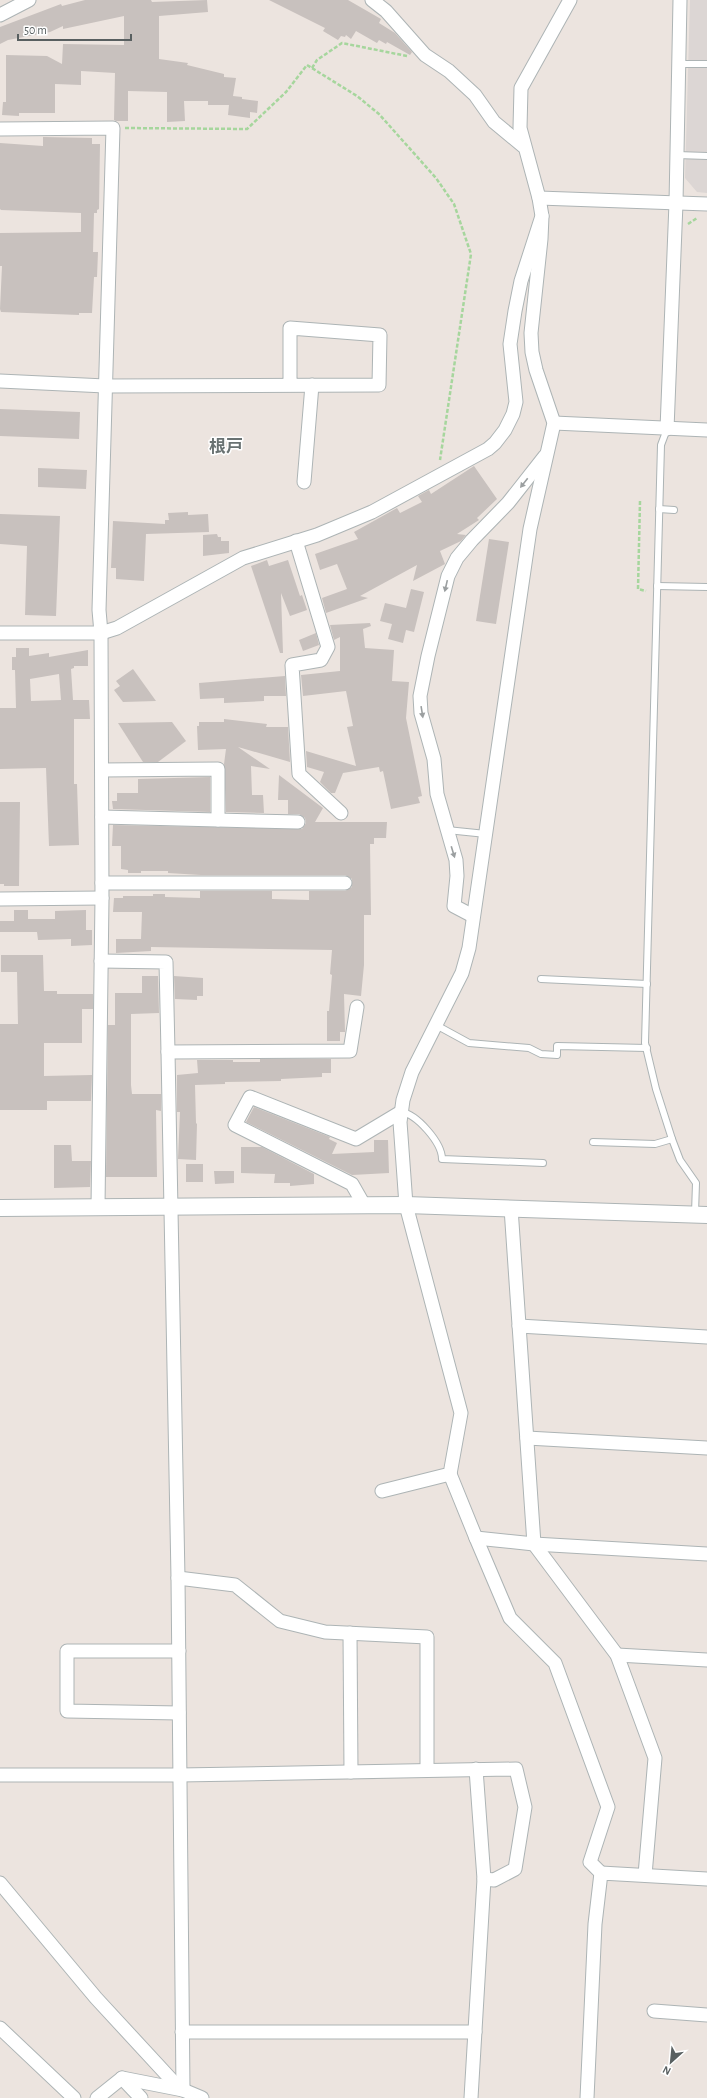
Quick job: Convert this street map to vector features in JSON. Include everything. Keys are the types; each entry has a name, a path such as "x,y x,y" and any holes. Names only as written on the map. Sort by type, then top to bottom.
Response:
{"street":[{"path":"0,15 29,0"},
{"path":"372,0 386,11 425,55 449,71 475,95 494,122 523,146"},
{"path":"570,0 521,88 519,115 523,146 539,198 542,216 531,333 532,352 536,370 554,423 530,529 468,948 462,973 412,1072 400,1122 406,1205 461,1413 450,1474 510,1618 555,1663 608,1807 590,1862 601,1873 707,1879"},
{"path":"667,429 676,203 680,0"},
{"path":"0,129 113,128 99,610 101,632 102,898 98,1207"},
{"path":"539,198 707,204"},
{"path":"0,634 101,632 118,628 243,558 339,527 372,512 495,443 513,414 516,402 510,344 521,281 542,216"},
{"path":"0,381 105,386 379,385 380,336 290,328 290,385"},
{"path":"304,482 312,385"},
{"path":"554,423 707,430"},
{"path":"473,916 454,906 457,876 456,860 437,794 434,759 421,713 420,696 428,656 448,576 457,558 472,540 508,503 548,453"},
{"path":"296,541 328,647 321,660 292,665 300,774 341,813"},
{"path":"102,770 218,769 218,820"},
{"path":"102,817 298,822"},
{"path":"102,883 345,883"},
{"path":"0,899 102,898"},
{"path":"101,961 166,962 172,1207 178,1578 182,2090"},
{"path":"168,1052 350,1051 357,1007"},
{"path":"364,1205 352,1184 235,1125 250,1097 356,1139 402,1112"},
{"path":"0,1208 406,1205 701,1215"},
{"path":"511,1208 534,1544 616,1655 655,1758 645,1875"},
{"path":"519,1326 707,1337"},
{"path":"527,1438 707,1448"},
{"path":"382,1491 450,1474"},
{"path":"476,1538 534,1544 707,1554"},
{"path":"178,1578 235,1585 280,1621 325,1632 427,1637 427,1770"},
{"path":"350,1633 351,1772"},
{"path":"179,1651 67,1651 67,1711 179,1713"},
{"path":"616,1655 707,1660"},
{"path":"471,2098 484,1879 476,1769"},
{"path":"0,1775 179,1775 516,1769 525,1806 515,1869 494,1880 484,1879"},
{"path":"587,2098 595,1924 601,1873"},
{"path":"0,1883 96,1998 182,2090"},
{"path":"654,2011 707,2015"},
{"path":"0,2028 74,2098"},
{"path":"182,2032 474,2032"},
{"path":"122,2078 141,2098"},
{"path":"97,2098 122,2078 182,2090 202,2098"}],"lane":[{"path":"679,64 707,64"},
{"path":"677,155 707,156"},
{"path":"667,429 661,445 647,984 647,1048 656,1089 672,1139 680,1160 696,1183 701,1215"},
{"path":"659,509 674,510"},
{"path":"657,586 707,587"},
{"path":"447,830 486,834"},
{"path":"541,979 647,984"},
{"path":"436,1025 469,1043 529,1048 541,1054 557,1055 558,1046 647,1048"},
{"path":"402,1112 409,1113 432,1134 442,1154 442,1159 543,1163"},
{"path":"593,1142 655,1144 672,1139"}],"path":[{"path":"312,68 317,60 342,43 404,56 425,55"},
{"path":"113,128 247,129 286,92 307,65 357,96 379,114 436,178 454,204 471,254 440,454 439,475"},
{"path":"640,500 638,589 646,589 646,597"}],"shaded area":[{"path":"690,0 707,0 707,193 697,192 685,178"}],"building":[{"path":"85,0 151,0 152,2 207,0 208,12 159,16 159,59 188,63 187,65 224,74 224,77 236,78 233,96 258,101 257,113 250,112 250,118 228,115 229,105 208,105 208,101 184,101 185,121 167,122 167,92 128,91 128,121 116,121 114,120 115,73 81,71 81,85 55,84 55,113 19,113 19,116 2,115 3,102 6,102 6,55 47,56 62,64 63,44 124,45 124,16 63,29 63,26 50,32 8,40 0,44 0,27 61,4 62,6"},
{"path":"269,0 348,0 381,19 379,23 395,33 412,52 410,55 387,42 386,44 379,40 377,43 356,31 351,39 346,35 345,37 341,36 338,40 323,31 325,28"},
{"path":"43,137 92,138 92,144 100,144 99,209 97,210 97,213 94,213 93,252 98,252 97,277 94,277 92,313 79,313 79,315 1,312 0,309 2,266 0,266 0,233 81,232 81,213 0,209 0,143 43,146"},
{"path":"0,409 80,412 79,439 0,436"},
{"path":"474,466 497,499 477,518 479,520 457,534 466,535 461,541 440,551 445,564 413,581 417,565 360,596 368,598 326,613 322,598 347,589 337,564 320,570 315,554 358,539 354,532 397,508 400,513 422,502 418,496 429,490 431,494"},
{"path":"38,468 87,470 86,489 38,487"},
{"path":"188,512 188,515 208,514 209,532 146,534 144,581 116,579 116,568 111,568 113,521 165,524 165,520 169,520 168,513"},
{"path":"0,514 60,516 56,616 25,615 27,546 0,544"},
{"path":"217,534 218,537 221,537 221,541 229,541 229,553 203,556 203,535"},
{"path":"489,539 509,542 496,624 476,621"},
{"path":"267,560 269,566 288,560 300,596 302,595 307,610 290,616 281,593 283,653 280,653 251,566"},
{"path":"411,589 424,592 414,632 406,630 403,643 388,639 392,624 380,621 385,603 406,608"},
{"path":"370,623 371,626 363,629 365,648 394,650 392,681 409,682 406,718 422,796 418,797 420,803 391,809 383,771 380,772 379,767 343,773 335,793 331,793 320,782 324,772 307,767 306,751 356,766 347,727 353,726 346,691 303,696 301,675 340,671 340,637 334,640 330,625"},
{"path":"316,633 319,645 303,651 299,640"},
{"path":"16,648 29,648 29,656 49,653 49,657 88,650 88,666 74,666 74,668 71,669 73,700 89,700 90,719 74,719 74,784 77,784 79,845 49,846 46,768 0,769 0,708 16,708 15,670 12,670 12,657 16,657","holes":["59,674 61,700 31,701 30,679"]},
{"path":"133,669 156,701 123,702 114,690 120,686 116,681"},
{"path":"285,676 286,696 264,696 264,701 224,703 224,698 200,699 199,683"},
{"path":"224,719 267,724 266,727 288,727 290,762 238,747 270,769 251,766 252,795 263,795 264,813 226,812 224,764 226,749 198,750 197,726 199,726 199,722 224,722"},
{"path":"172,722 186,741 158,762 143,762 118,723"},
{"path":"279,775 323,808 315,822 387,822 386,838 374,838 374,844 370,844 371,915 364,915 364,965 361,996 344,994 345,1032 340,1032 340,1041 327,1041 327,1011 329,1011 332,975 330,974 332,950 151,947 151,951 116,953 116,939 141,939 142,912 113,912 114,898 123,898 123,896 153,896 153,894 165,894 165,897 200,898 200,891 272,891 272,899 309,900 309,891 345,891 352,887 352,879 345,875 201,875 168,873 168,871 141,871 141,873 128,873 128,870 121,869 121,846 112,846 113,825 302,829 306,823 305,818 299,814 288,814 288,800 278,800"},
{"path":"210,777 210,812 113,809 112,801 117,801 117,793 138,793 138,779"},
{"path":"0,802 20,802 19,886 4,886 4,884 0,884"},
{"path":"14,910 28,910 28,919 55,919 55,911 86,910 86,930 92,930 92,945 71,946 71,939 38,940 37,932 0,932 0,921 14,921"},
{"path":"1,955 43,955 44,991 57,991 57,994 93,994 93,1009 82,1009 82,1043 44,1043 44,1076 92,1075 91,1101 47,1101 47,1110 0,1110 0,1024 18,1024 17,972 1,972"},
{"path":"142,976 158,976 159,1013 131,1014 131,1085 132,1094 161,1094 161,1111 156,1110 157,1177 106,1177 108,1025 115,1025 115,993 142,993"},
{"path":"174,976 203,978 203,996 197,996 197,1000 175,999"},
{"path":"260,1059 331,1059 331,1073 322,1073 322,1077 281,1079 281,1081 225,1082 225,1084 195,1085 197,1124 196,1160 178,1159 180,1112 177,1112 177,1075 198,1073 197,1060 260,1062"},
{"path":"254,1107 330,1137 329,1139 337,1143 332,1154 374,1152 374,1140 388,1140 389,1173 352,1175 246,1122"},
{"path":"54,1145 71,1145 72,1161 91,1161 90,1187 54,1188"},
{"path":"241,1147 262,1147 314,1174 314,1184 290,1186 290,1183 274,1183 275,1174 241,1173"},
{"path":"186,1164 203,1164 203,1182 186,1182"},
{"path":"214,1171 234,1171 234,1183 215,1184"}],"district":[{"name":"根戸","path":"226,446"}]}
